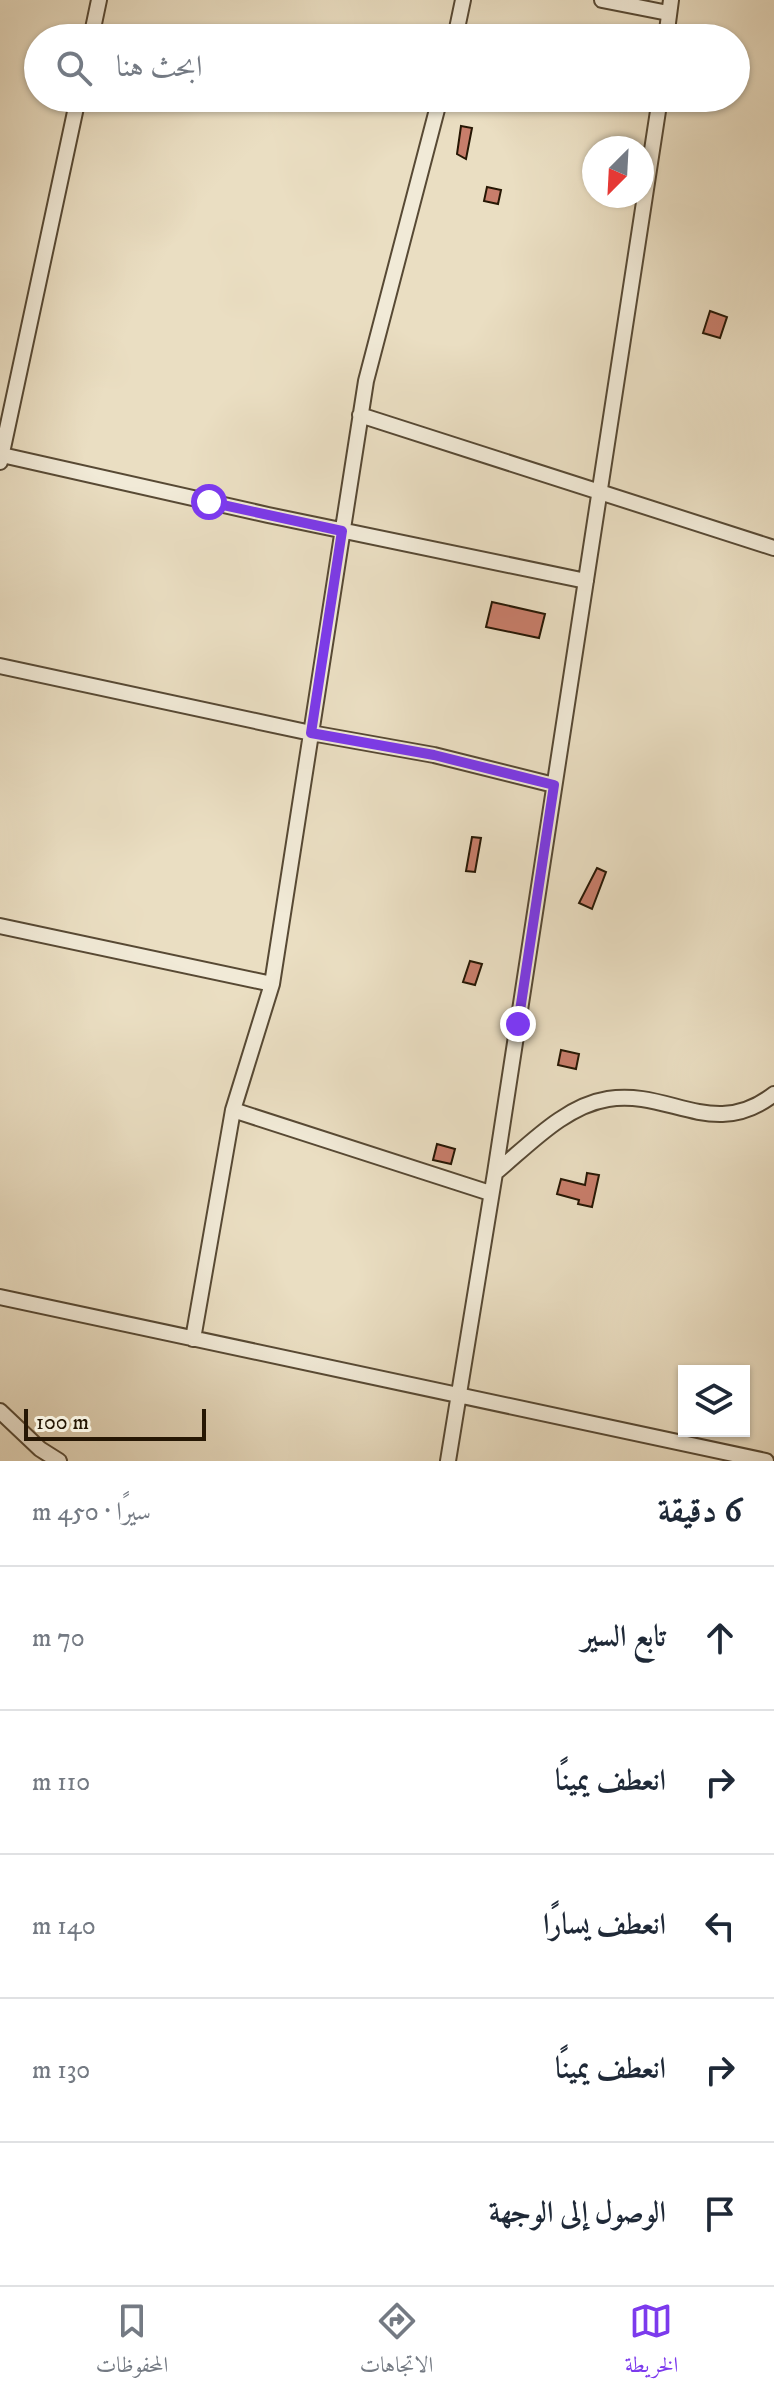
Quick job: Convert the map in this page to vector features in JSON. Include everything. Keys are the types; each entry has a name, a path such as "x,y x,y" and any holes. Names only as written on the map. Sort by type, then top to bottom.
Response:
{"street":[{"path":"94,24 99,0"},
{"path":"458,24 463,0"},
{"path":"602,0 670,6"},
{"path":"75,112 6,402 1,459 586,581"},
{"path":"193,1339 233,1110 272,984 366,381 436,112"},
{"path":"448,1461 658,112"},
{"path":"360,415 774,548"},
{"path":"0,666 311,733 434,755 554,785"},
{"path":"0,926 272,984"},
{"path":"495,1173 545,1131 578,1109 608,1099 642,1099 710,1114 740,1113 758,1107 774,1094"},
{"path":"233,1110 490,1193"},
{"path":"0,1297 766,1461"},
{"path":"0,1411 40,1449 59,1461"}],"building":[{"path":"461,126 472,128 466,159 457,154"},
{"path":"487,187 501,190 498,204 484,201"},
{"path":"710,311 727,317 720,338 703,333"},
{"path":"492,602 545,614 539,638 486,627"},
{"path":"472,837 481,838 475,872 466,871"},
{"path":"597,868 606,872 592,909 579,903"},
{"path":"470,961 482,964 475,985 463,982"},
{"path":"561,1050 579,1054 576,1069 558,1065"},
{"path":"437,1144 455,1149 451,1164 433,1160"},
{"path":"587,1173 599,1175 592,1207 557,1194 561,1179 585,1185"}],"route":[{"path":"209,502 342,531 311,733 434,755 554,785 518,1024"}]}
